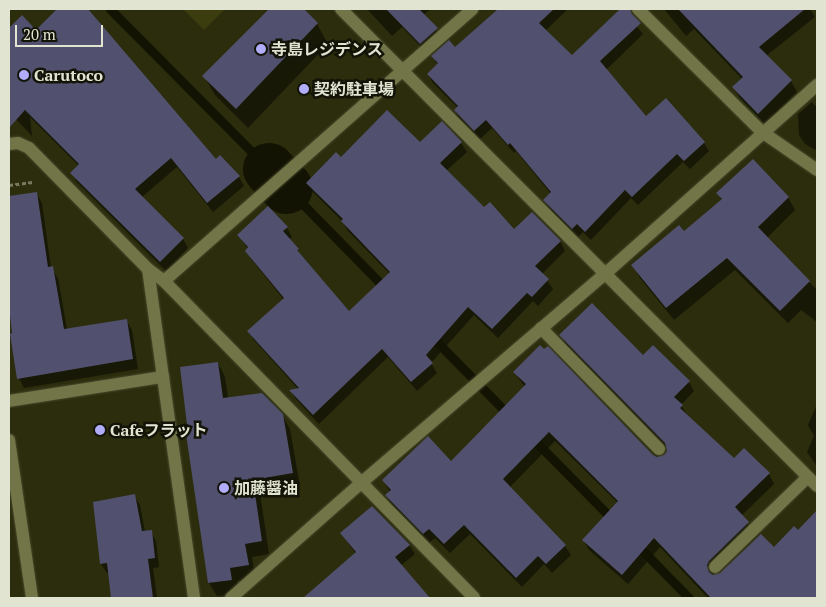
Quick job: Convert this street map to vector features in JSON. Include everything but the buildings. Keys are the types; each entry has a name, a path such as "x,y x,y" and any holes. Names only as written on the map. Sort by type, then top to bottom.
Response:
{"street":[{"path":"341,9 817,486"},
{"path":"164,281 472,9"},
{"path":"638,9 762,132 817,170"},
{"path":"231,598 361,483 486,378 606,273 817,85"},
{"path":"9,144 18,143 29,148 148,269 164,281 474,598"},
{"path":"148,269 194,598"},
{"path":"541,328 659,449"},
{"path":"9,401 163,377"},
{"path":"9,440 32,598"},
{"path":"715,567 808,477"}],"path":[{"path":"9,186 36,181"}],"shaded area":[{"path":"183,9 225,9 204,30"}],"waterway":[{"path":"110,9 269,169"},
{"path":"269,169 287,188"},
{"path":"287,188 386,289"},
{"path":"430,335 510,416"},
{"path":"530,436 614,521"},
{"path":"635,543 689,598"}],"place":[{"name":"寺島レジデンス","path":"261,49"},
{"name":"Carutoco","path":"24,75"},
{"name":"契約駐車場","path":"304,89"},
{"name":"Cafeフラット","path":"100,430"},
{"name":"加藤醤油","path":"224,488"}]}
